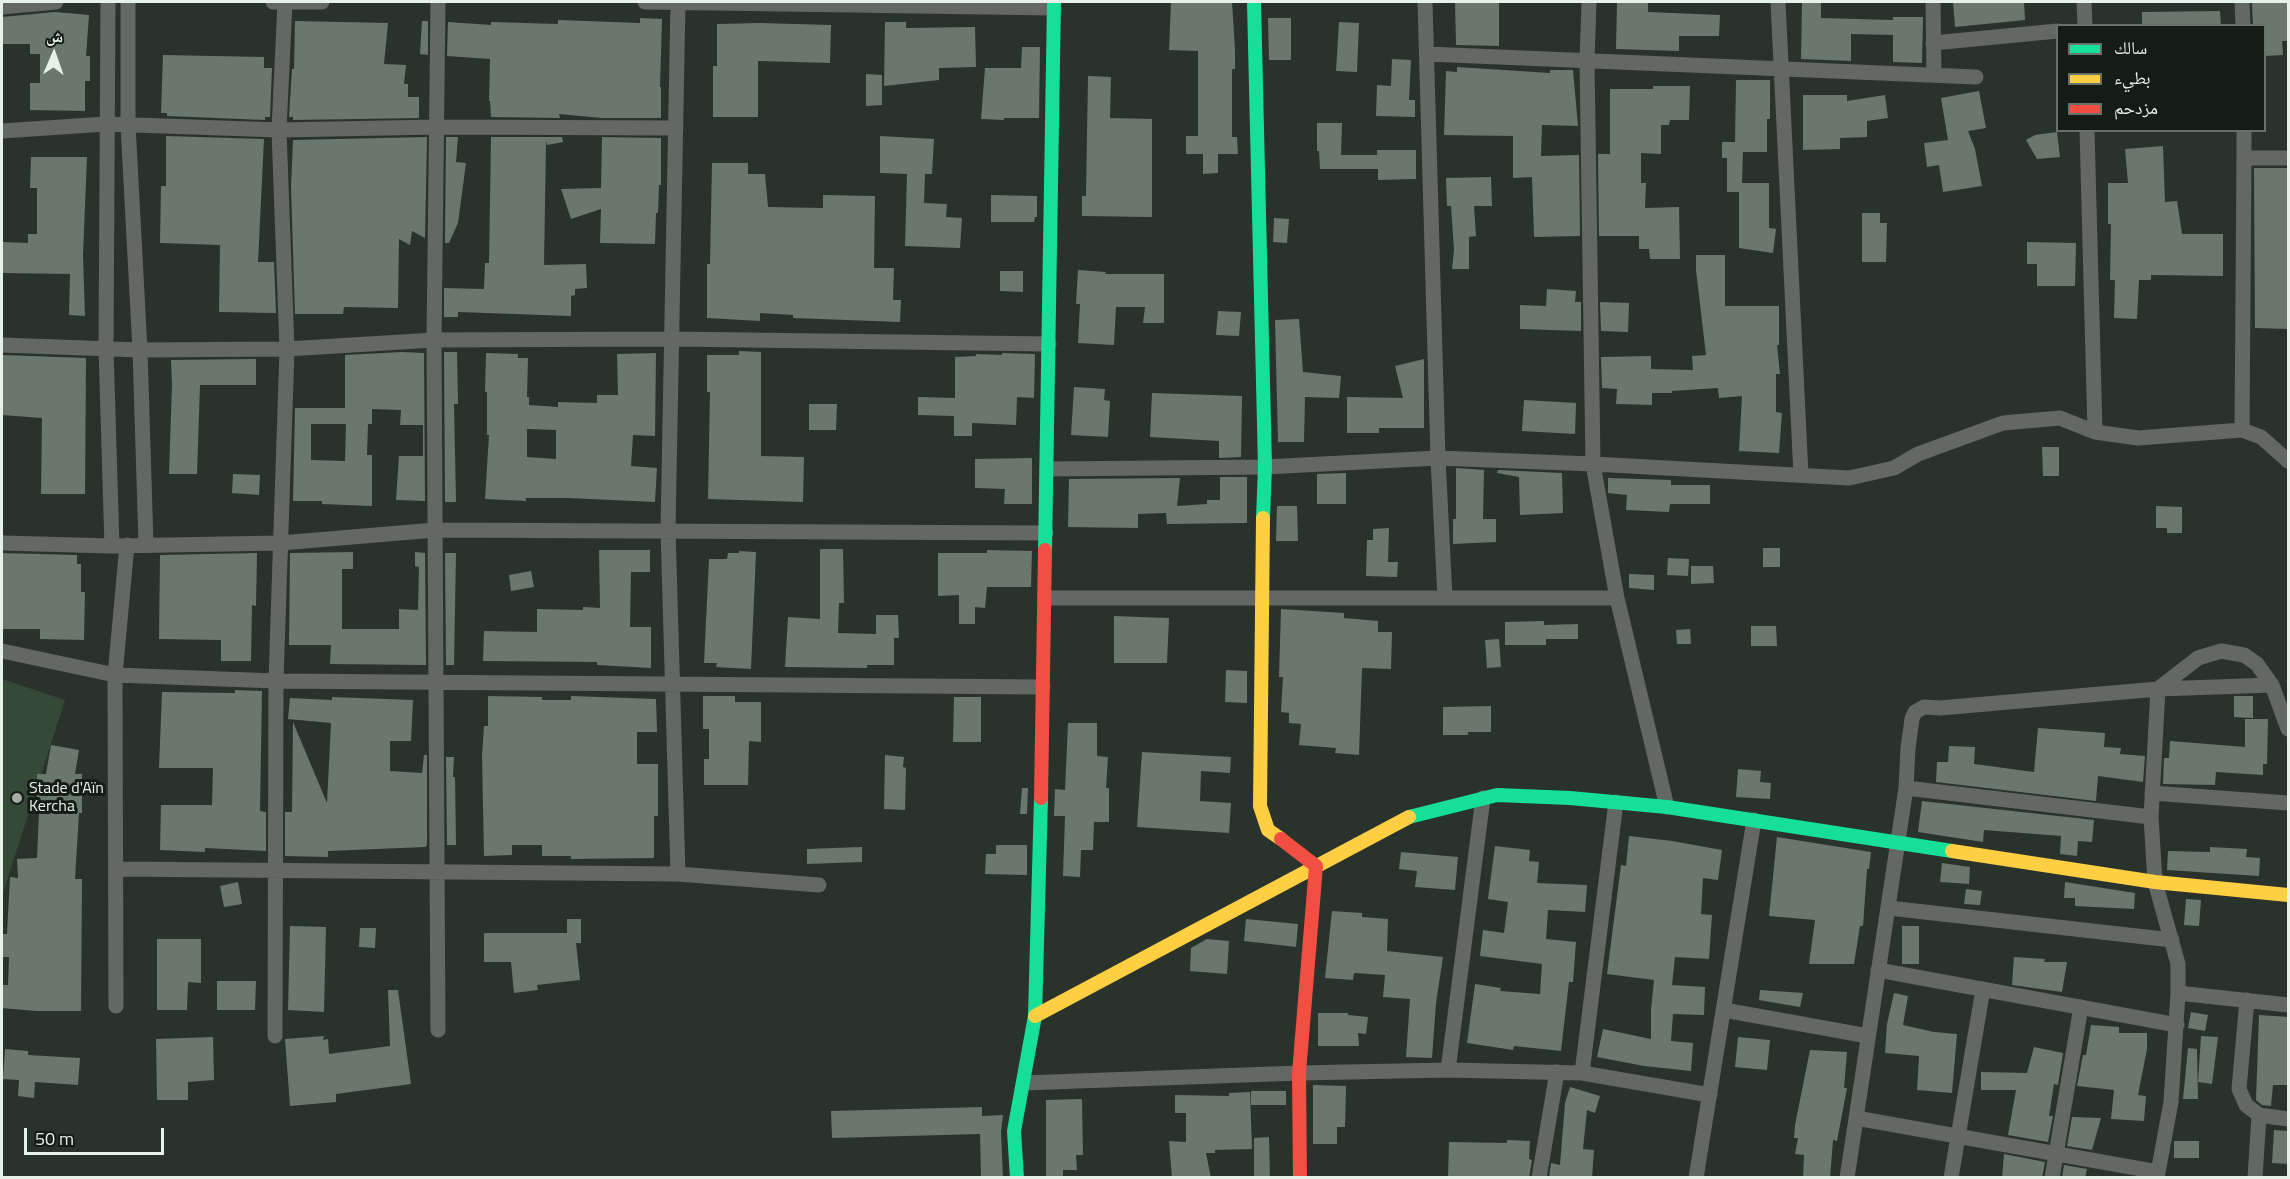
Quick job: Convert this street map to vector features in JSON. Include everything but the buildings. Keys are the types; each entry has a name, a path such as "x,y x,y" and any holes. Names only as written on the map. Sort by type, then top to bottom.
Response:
{"street":[{"path":"2,7 56,2"},
{"path":"108,2 106,349 120,545 116,675 117,1006"},
{"path":"128,2 128,125 140,350 146,544"},
{"path":"273,2 322,2"},
{"path":"275,1036 276,681 287,349 279,130 285,2"},
{"path":"438,2 434,340 438,1030"},
{"path":"645,2 1054,5 1040,876 1035,1016 1014,1131 1017,1178"},
{"path":"678,2 668,529 678,874"},
{"path":"1254,2 1265,467 1261,598 1260,807 1268,830 1316,866"},
{"path":"1425,2 1438,458 1445,598"},
{"path":"1588,2 1593,464 1617,598 1667,807"},
{"path":"1778,2 1801,475"},
{"path":"1933,2 1934,75"},
{"path":"2084,2 2085,24"},
{"path":"2242,2 2242,24"},
{"path":"1933,43 2056,31"},
{"path":"1427,54 1976,77"},
{"path":"2,131 106,124 279,130 438,127 676,128"},
{"path":"2087,132 2095,432"},
{"path":"2242,430 2244,132"},
{"path":"2244,158 2289,158"},
{"path":"2,345 140,350 287,349 434,340 672,339 1049,344"},
{"path":"1047,469 1265,467 1438,458 1850,478 1894,468 1918,454 2003,423 2060,418 2095,432 2138,438 2242,430 2261,437 2289,461"},
{"path":"2,543 120,545 281,543 435,530 668,529 1046,533"},
{"path":"1045,598 1617,598"},
{"path":"2,651 116,675 276,681 1043,687"},
{"path":"1856,1118 2057,1153 2157,1175 2171,1101 2178,993 2178,964 2155,882 2151,818 2158,689 2198,658 2221,651 2244,654 2257,664 2272,685 2289,729"},
{"path":"1847,1178 1899,842 1912,719 1916,712 1924,707 1952,707 2158,689 2272,685"},
{"path":"1906,788 2151,818"},
{"path":"2152,793 2289,803"},
{"path":"1035,1016 1407,817 1497,795 1667,807 2155,882 2289,895"},
{"path":"1448,1070 1483,798"},
{"path":"1582,1073 1616,802"},
{"path":"1696,1178 1754,820"},
{"path":"1300,1178 1299,1073 1316,866"},
{"path":"116,869 678,874 819,885"},
{"path":"1889,908 2172,940"},
{"path":"1878,970 2177,1024"},
{"path":"1950,1178 1983,989"},
{"path":"2178,993 2289,1005"},
{"path":"2247,1000 2239,1089 2246,1105 2259,1114 2289,1119"},
{"path":"2052,1178 2081,1007"},
{"path":"1724,1010 1868,1036"},
{"path":"1023,1083 1448,1070 1582,1073 1710,1095"},
{"path":"1539,1178 1557,1072"},
{"path":"2255,1178 2259,1114"}],"green space":[{"name":"Stade d'Aïn Kercha","path":"2,679 65,700 2,896"}],"traffic: fast":[{"path":"1045,550 1054,2"},
{"path":"1254,2 1265,467 1263,518"},
{"path":"1409,817 1497,795 1570,798 1667,807 1952,851"},
{"path":"1017,1178 1014,1131 1035,1016 1041,798"}],"traffic: slow":[{"path":"1263,518 1260,806 1268,830 1281,839"},
{"path":"1035,1016 1409,817"},
{"path":"1952,851 2155,882 2288,895"}],"traffic: jam":[{"path":"1041,798 1045,550"},
{"path":"1281,839 1316,866 1299,1073 1300,1178"}],"place":[{"name":"Stade d'Aïn Kercha","path":"17,798"}]}
